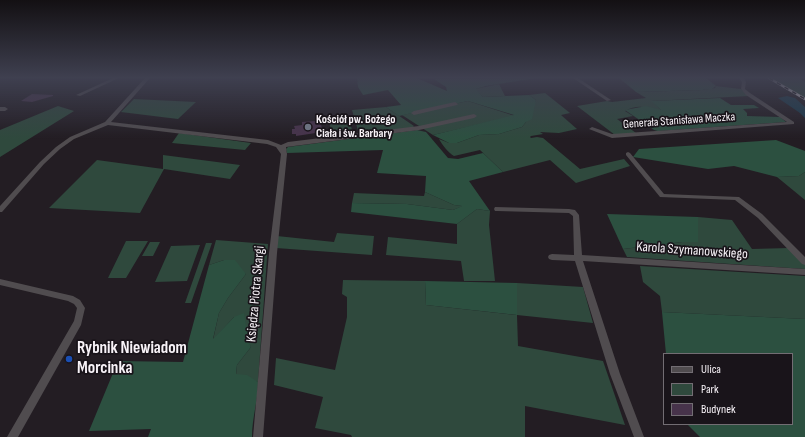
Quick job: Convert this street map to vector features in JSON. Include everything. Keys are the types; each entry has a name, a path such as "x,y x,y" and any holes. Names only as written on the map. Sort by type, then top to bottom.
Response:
{"street":[{"path":"0,210 42,163 58,148 72,138 107,122 129,98"},
{"name":"Generała Stanisława Maczka","path":"592,129 612,136 792,124 754,98"},
{"path":"414,113 455,104"},
{"path":"284,154 284,145 419,128 474,116"},
{"path":"107,122 268,142 300,142"},
{"path":"268,142 278,146 284,154"},
{"name":"Księdza Piotra Skargi","path":"258,437 273,253 284,154"},
{"path":"628,154 662,196 738,198 760,216 805,262"},
{"path":"497,208 573,212 576,215 578,258 615,374 638,437"},
{"name":"Karola Szymanowskiego","path":"552,258 578,258 805,272"},
{"path":"0,282 70,298 77,302 80,308 78,322 12,437"}],"green space":[{"path":"395,98 534,98 536,100 532,119 526,122 522,127 499,134 479,135 457,143 449,143 433,135 514,115 468,101 399,116 386,107 401,105"},
{"path":"534,98 552,98 570,113 561,115 577,129 559,133 540,132 543,134 531,136 531,138 543,138 580,169 624,159 630,166 576,183 550,160 503,172 480,150 454,156 446,149 439,139 449,143 457,143 479,135 499,134 522,127 526,122 536,100"},
{"path":"643,98 703,98 652,101 662,111 644,107 634,107 625,111 633,116 617,119 636,133 615,135 577,106 607,101 612,102"},
{"path":"721,98 731,105 754,105 759,108 743,109 747,113 747,116 780,117 786,122 658,131 654,130 625,110 646,106 661,110 651,101"},
{"path":"134,99 196,102 178,119 121,112"},
{"path":"468,101 515,116 433,135 402,115"},
{"path":"58,106 74,111 0,157 0,130"},
{"path":"386,107 414,126 412,128 359,134 352,110"},
{"path":"350,116 349,119 352,130 332,132 328,120 325,119 341,117 341,122 346,121 346,117"},
{"path":"417,130 426,132 448,158 458,159 483,153 503,172 469,181 490,211 477,209 457,224 351,212 352,203 407,204 453,210 462,206 454,205 425,192 426,176 377,173 383,150 287,153 286,149 288,147"},
{"path":"179,133 251,143 245,150 172,143"},
{"path":"776,140 805,151 805,172 799,176 777,177 734,166 708,169 633,157 639,149"},
{"path":"163,155 240,165 230,179 164,169 140,213 49,208 97,160 163,169"},
{"path":"805,172 805,200 777,177 799,176"},
{"path":"425,192 454,205 463,206 453,210 407,204 352,203 354,193 424,196"},
{"path":"477,209 490,211 489,225 495,281 464,281 461,261 386,255 388,237 457,244 457,224"},
{"path":"607,214 698,217 698,242 682,242 623,249"},
{"path":"698,217 732,220 752,249 789,248 805,264 805,269 627,257 623,249 682,242 697,242"},
{"path":"337,233 374,236 372,255 276,248 277,236 334,242"},
{"path":"216,240 268,244 258,382 236,375 237,365 251,347 234,317 213,340 219,313 246,274 224,260 209,265"},
{"path":"126,241 148,241 126,278 108,278"},
{"path":"150,242 160,242 153,256 142,256"},
{"path":"206,243 212,243 191,303 185,303"},
{"path":"200,245 187,281 155,282 171,246"},
{"path":"224,260 235,260 246,274 219,313 213,339 234,317 244,313 248,340 251,347 237,365 236,374 247,375 258,382 252,437 148,437 151,429 89,431 118,361 183,362 209,265"},
{"path":"640,266 805,276 805,319 662,312 660,296 643,282"},
{"path":"343,280 425,281 426,305 516,315 517,283 583,287 593,323 517,315 518,346 603,361 625,425 525,406 525,437 352,437 351,435 315,428 323,397 274,385 276,358 335,370 347,317 347,297 342,294"},
{"path":"425,281 517,283 517,315 426,305"},
{"path":"662,312 805,319 805,437 700,437 688,425 793,425 793,353 666,353"}],"water":[{"path":"779,98 795,98 805,107 805,118"}],"building":[{"path":"25,98 45,98 32,102 21,101"},
{"name":"Kościół pw. Bożego Ciała i św. Barbary","path":"316,121 316,124 321,123 322,132 296,136 296,134 292,134 292,129 295,129 294,126 302,125 302,122"}],"place":[{"name":"Kościół pw. Bożego Ciała i św. Barbary","path":"308,127"},
{"name":"Rybnik Niewiadom Morcinka","path":"69,359"}]}
